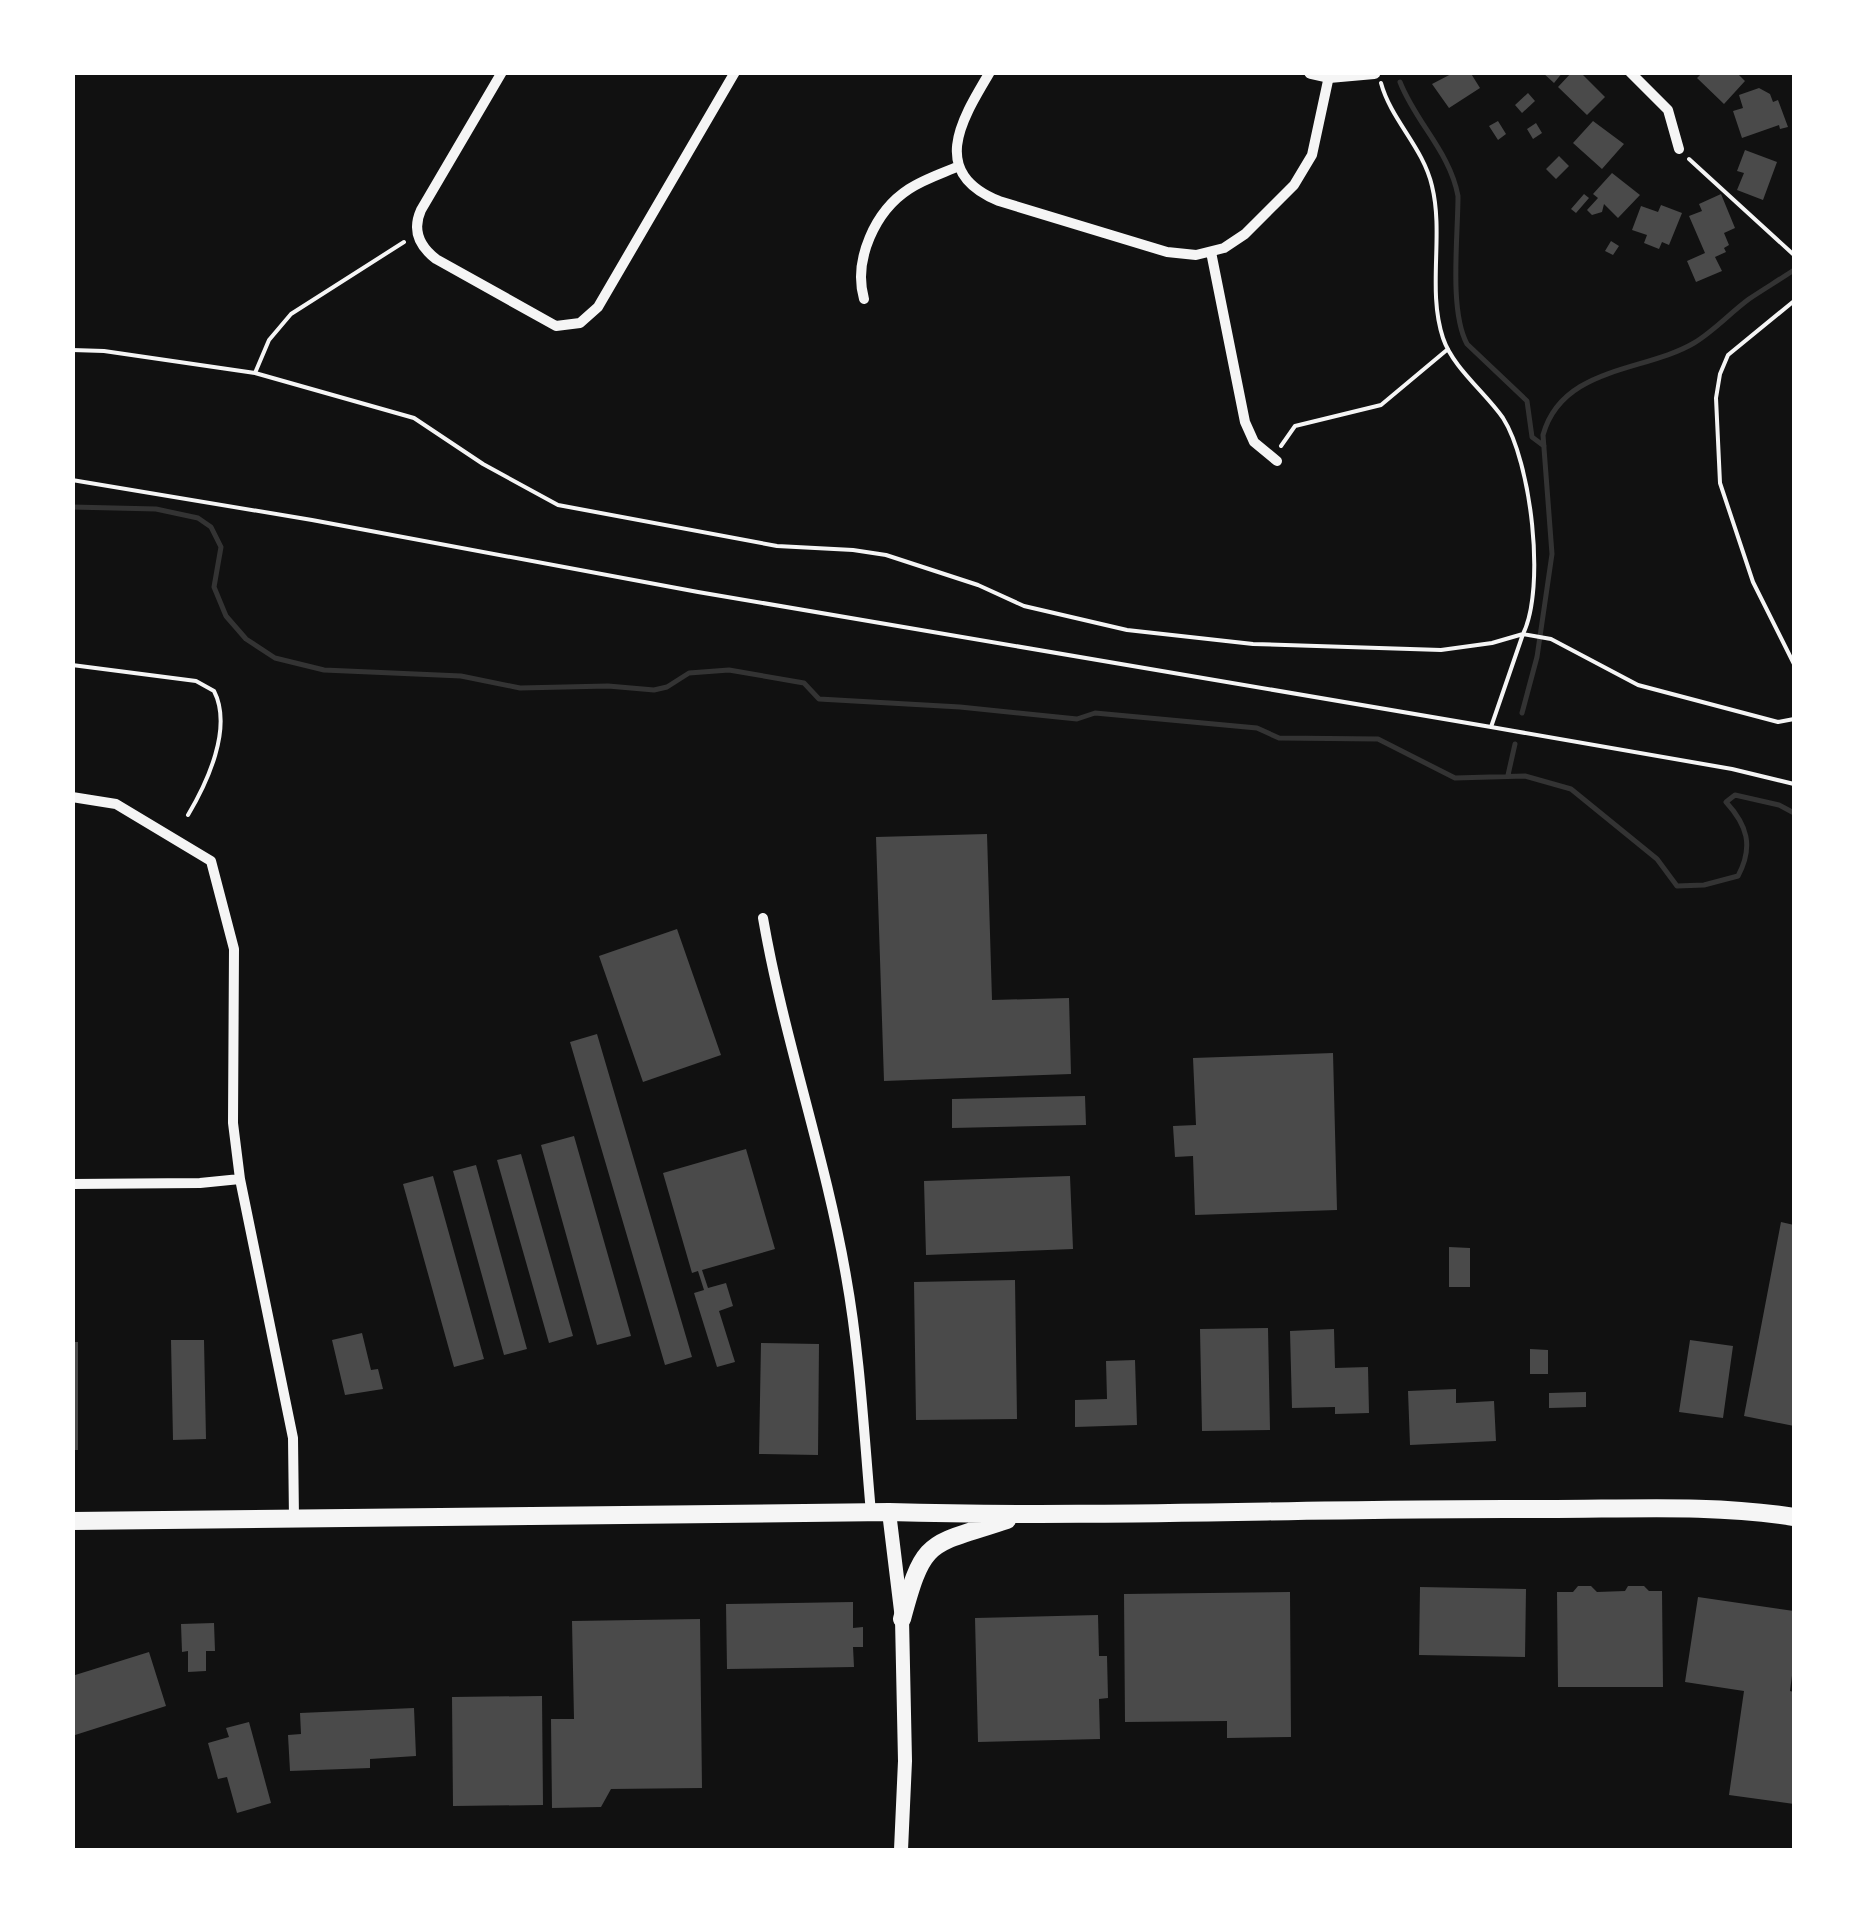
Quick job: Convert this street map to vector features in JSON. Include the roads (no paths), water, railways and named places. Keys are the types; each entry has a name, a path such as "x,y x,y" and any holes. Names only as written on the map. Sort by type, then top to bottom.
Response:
{"main road":[{"path":"72,1521 880,1512 1018,1516 1724,1509 1794,1518"},
{"path":"902,1619 914,1573 935,1544 1018,1516"}],"street":[{"path":"502,72 421,210 418,236 436,259 556,326 580,322 598,307 735,72"},
{"path":"990,72 958,130 956,154 974,188 999,201 1167,252 1210,252 1245,234 1301,177 1320,129 1330,76"},
{"path":"1311,72 1330,76 1376,72"},
{"path":"1630,72 1668,110 1679,149"},
{"path":"864,299 860,279 862,258 887,212 906,191 960,166"},
{"path":"1210,252 1245,422 1254,442 1277,461"},
{"path":"72,798 116,804 211,861 234,949 233,1122 240,1178 293,1438 294,1519"},
{"path":"763,918 774,984 846,1273 880,1512 902,1619 902,1850"},
{"path":"72,1184 200,1184 240,1178"}],"waterway":[{"path":"1400,82 1448,165 1458,196 1456,293 1461,330 1467,344 1527,401 1532,437 1544,446"},
{"path":"1522,713 1537,657 1552,554 1543,435 1553,412 1586,383 1694,343 1749,299 1794,270"},
{"path":"72,507 156,509 198,518 211,527 221,547 214,587 226,616 246,639 275,658 324,670 461,676 520,688 608,686 654,690 689,673 729,670 804,683 819,699 1077,719 1095,713 1257,728 1279,738 1378,739 1455,778 1525,776 1571,789 1657,859 1677,886 1704,885 1738,876 1747,845 1739,819 1726,802 1735,795 1779,805 1794,813"},
{"path":"1508,775 1515,744"}]}
